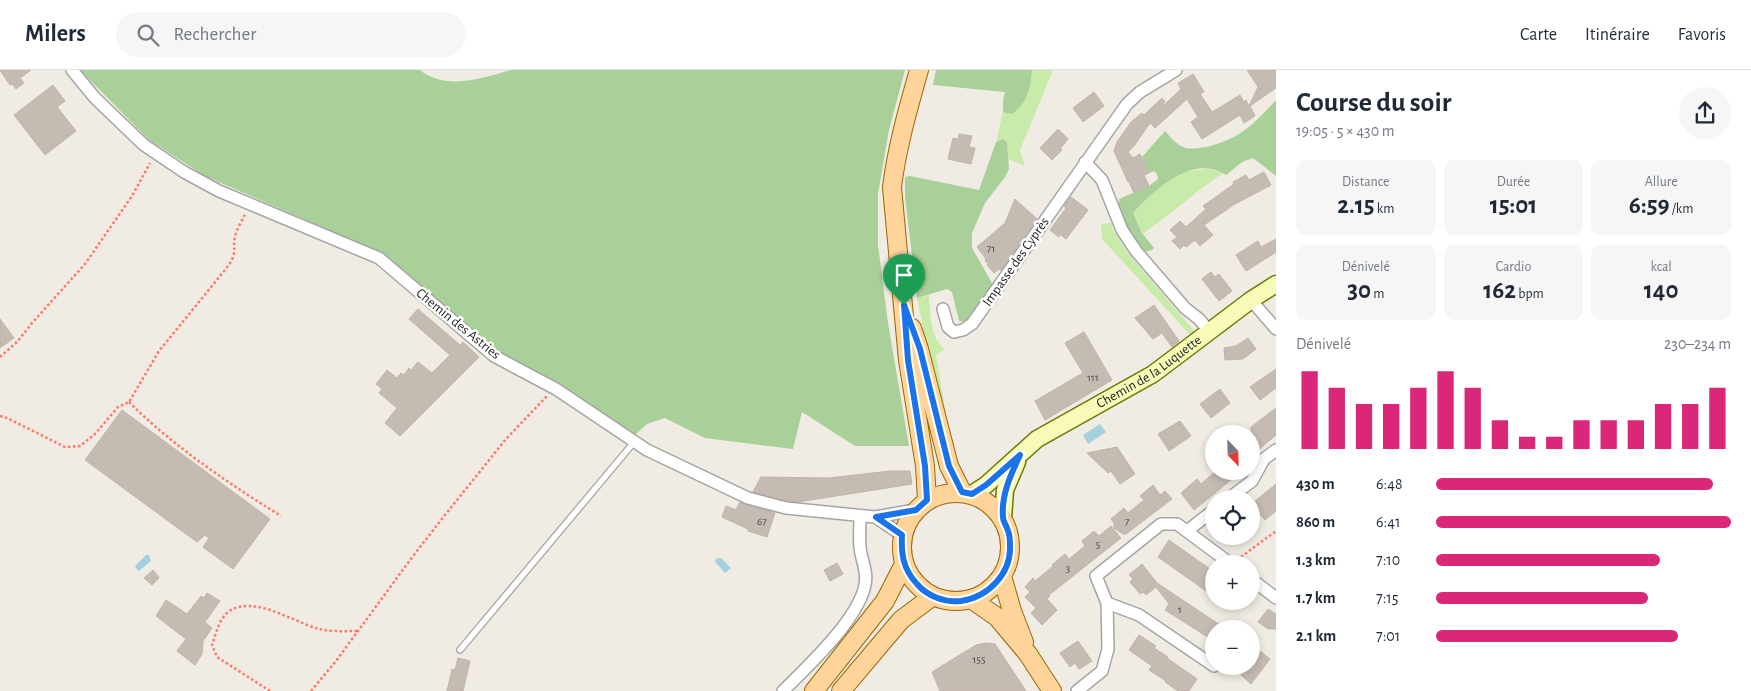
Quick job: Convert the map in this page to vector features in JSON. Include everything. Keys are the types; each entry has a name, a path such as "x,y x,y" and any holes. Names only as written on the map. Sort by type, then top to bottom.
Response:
{"main road":[{"path":"920,70 903,126 892,187 908,360 925,466 921,505"},
{"path":"904,305 920,349 949,466 967,493"},
{"path":"944,493 967,493 984,500 1002,518 1009,532 1008,562 1002,576 994,586 983,594 972,599 952,601 933,596 920,588 910,577 904,564 901,549 902,535 907,522 921,505 944,493"},
{"path":"814,691 885,602 904,564"},
{"path":"1002,576 1012,611 1028,654"},
{"path":"841,691 901,620 933,596"},
{"path":"972,599 997,617 1028,654 1052,691"}],"street":[{"name":"Chemin des Astries","path":"72,70 95,98 144,145 156,153 219,191 379,258 494,356 556,388 647,450 748,498 786,508 876,517 921,505"},
{"name":"Impasse des Cyprès","path":"943,309 948,327 954,332 963,330 972,324 1132,98 1176,70"},
{"path":"1085,162 1102,180 1122,230 1136,251 1185,308 1200,319 1209,331"},
{"name":"Chemin de la Luquette","path":"967,493 986,485 1037,439 1153,374 1251,300 1276,284"},
{"path":"1251,300 1276,328"},
{"path":"1240,490 1252,481 1264,459 1276,450"},
{"name":"Chemin de la Luquette","path":"1002,518 1008,481 1020,455"},
{"path":"783,691 810,664 841,627 860,599 865,584 866,572 860,549 860,516"},
{"path":"876,517 902,535"},
{"path":"1188,531 1205,517"},
{"path":"1077,691 1102,671 1108,649 1107,603 1096,576 1161,524 1177,524 1226,555"},
{"path":"1260,586 1276,598"},
{"path":"1107,603 1139,615 1205,660"}],"lane":[{"path":"460,650 635,441"}],"path":[{"path":"0,357 18,341 85,264 132,196 156,153"},
{"path":"0,416 65,447 80,446 95,434 118,407 129,402 159,351 229,264 236,249 234,238 250,203"},
{"path":"311,691 336,661 413,556 506,439 535,407 556,388"},
{"path":"129,402 160,430 281,516"},
{"path":"1243,555 1276,531"},
{"path":"270,691 217,657 212,645 222,618 229,612 241,608 259,607 319,629 358,631"}],"green space":[{"path":"80,70 420,70 441,80 465,81 511,70 905,70 889,130 878,194 878,245 888,323 909,446 855,446 802,412 793,449 705,438 665,418 647,424 634,436 503,356 403,270 375,250 205,176 149,140"},
{"path":"936,70 1032,70 1031,83 1025,100 1012,114 1003,112 1005,92 933,85"},
{"path":"1032,70 1053,70 1020,150 1025,166 1008,159 1007,142 997,140 996,142 1003,112 1012,114 1025,100 1031,83"},
{"path":"1276,100 1276,176 1253,158 1242,162 1226,175 1213,169 1200,169 1187,172 1175,178 1152,195 1133,213 1142,233 1154,248 1145,252 1131,235 1119,206 1119,199 1149,186 1158,179 1154,171 1149,173 1142,157 1165,131 1178,144 1188,148 1206,147 1228,140 1253,124"},
{"path":"1003,139 1007,142 1009,169 985,203 972,233 972,248 995,288 974,318 965,322 959,321 952,292 947,289 917,298 905,197 905,177 910,176 979,190 996,142"},
{"path":"1209,169 1223,173 1143,234 1133,213 1150,195 1178,175 1188,171"},
{"path":"1111,223 1113,230 1128,253 1195,332 1191,336 1102,239 1101,224"},
{"path":"929,295 936,339 945,349 936,355 950,438 929,356 917,298"}],"water":[{"path":"1100,424 1106,432 1088,444 1083,435"},
{"path":"146,555 149,555 151,561 139,571 135,567"},
{"path":"721,558 731,568 725,573 716,563 715,560"}],"building":[{"path":"0,70 31,70 20,78 24,83 16,89 12,84 10,85"},
{"path":"1247,70 1276,70 1276,88 1250,106 1255,116 1244,123 1240,115 1202,139 1191,122 1198,117 1187,99 1155,128 1150,123 1128,152 1133,158 1140,154 1149,173 1144,175 1149,186 1134,193 1114,151 1117,142 1131,122 1142,113 1144,115 1162,98 1165,101 1164,105 1181,89 1178,83 1193,74 1204,92 1200,94 1212,112 1240,95 1249,106 1258,87"},
{"path":"53,85 65,101 57,107 76,131 45,155 14,115"},
{"path":"1094,92 1104,106 1083,122 1073,108"},
{"path":"1058,129 1068,139 1060,149 1062,150 1052,160 1040,148"},
{"path":"959,134 972,136 969,147 975,148 971,164 948,159 953,138 958,139"},
{"path":"1264,172 1271,185 1235,204 1204,225 1213,235 1200,246 1195,240 1180,249 1172,241 1177,237 1170,230 1180,221 1186,227 1206,209 1203,206 1234,184 1233,182 1246,175 1249,180"},
{"path":"1071,197 1088,210 1066,239 1060,234 1059,237 1050,230 1066,208 1064,206"},
{"path":"1015,199 1037,219 1001,270 999,269 994,273 977,247 1005,223"},
{"path":"1276,239 1276,252 1246,271 1236,255 1258,241 1261,247"},
{"path":"1211,272 1215,277 1219,274 1232,291 1219,301 1202,279"},
{"path":"1154,305 1179,341 1172,347 1162,333 1153,339 1135,318"},
{"path":"418,309 460,345 463,342 479,357 400,436 385,423 397,408 379,393 382,389 376,384 387,370 397,378 401,373 404,375 409,368 411,370 418,362 432,373 450,355 409,319"},
{"path":"0,319 14,338 0,348"},
{"path":"1084,332 1112,380 1045,420 1035,401 1083,373 1065,343"},
{"path":"1248,338 1256,349 1243,359 1225,360 1224,348 1236,346"},
{"path":"1276,369 1276,388 1260,400 1250,387"},
{"path":"1220,389 1230,403 1211,418 1200,404"},
{"path":"1276,408 1276,435 1260,448 1260,425 1254,425"},
{"path":"122,410 270,519 233,569 203,547 209,538 205,535 197,542 85,460"},
{"path":"1180,421 1191,436 1169,451 1158,434"},
{"path":"1117,447 1135,474 1120,484 1111,471 1108,473 1087,453"},
{"path":"890,471 910,471 912,484 798,502 753,492 761,477 829,478"},
{"path":"1197,479 1201,484 1206,480 1231,480 1219,490 1205,490 1205,501 1194,510 1181,493"},
{"path":"1276,484 1276,511 1265,520 1260,515 1260,497"},
{"path":"1153,485 1160,495 1165,491 1172,499 1126,534 1114,528 1114,523 1111,519 1124,508 1128,513 1144,500 1140,496"},
{"path":"740,502 775,513 767,537 748,531 748,529 722,517 726,506 736,510"},
{"path":"1111,526 1121,538 1049,595 1047,599 1057,610 1042,625 1031,613 1036,608 1025,597 1030,592 1025,587 1033,578 1035,581 1065,554 1069,559 1085,546 1082,541 1094,531 1099,536"},
{"path":"1169,540 1205,566 1205,590 1158,557"},
{"path":"837,563 843,574 830,581 824,570"},
{"path":"1142,564 1157,583 1212,620 1205,620 1205,635 1165,610 1169,604 1156,587 1146,595 1143,592 1140,594 1130,582 1133,579 1129,575"},
{"path":"153,570 159,578 152,585 144,578"},
{"path":"207,593 220,601 205,622 212,628 203,641 202,654 195,665 177,651 186,639 156,616 166,600 187,614 201,596 204,598"},
{"path":"1268,609 1276,614 1276,629 1268,629 1260,623 1260,620"},
{"path":"1139,635 1156,646 1154,648 1197,679 1189,691 1178,691 1149,670 1152,666 1129,650"},
{"path":"1078,641 1092,661 1079,669 1075,663 1070,667 1060,653"},
{"path":"995,644 1026,691 940,691 932,672 976,645"},
{"path":"1260,651 1270,659 1260,672"},
{"path":"458,658 470,661 463,691 447,691 452,669 455,670"},
{"path":"1241,675 1258,675 1251,684"}],"route":[{"path":"904,305 920,349 949,466 962,492 972,494 986,485 1020,455 1008,481 1002,518 1009,532 1008,562 1002,576 994,586 972,599 945,600 933,596 920,588 910,577 904,564 901,549 902,535 876,517 916,510 927,500 925,466 908,360 904,305"}]}
